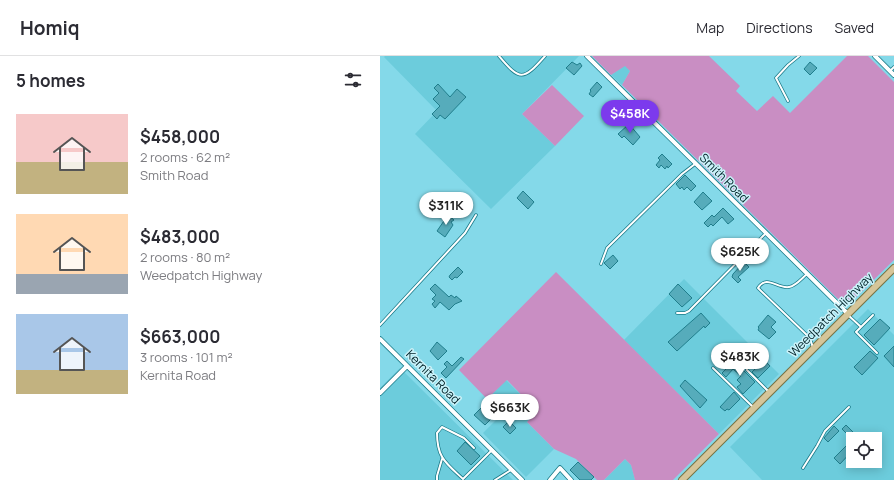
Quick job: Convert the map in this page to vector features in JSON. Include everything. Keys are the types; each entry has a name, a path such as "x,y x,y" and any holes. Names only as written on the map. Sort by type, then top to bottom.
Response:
{"main road":[{"name":"Weedpatch Highway","path":"682,480 894,268"}],"street":[{"name":"Smith Road","path":"587,56 848,314"},
{"path":"875,56 894,75"},
{"name":"Kernita Road","path":"380,339 522,480"},
{"path":"380,393 407,366"},
{"path":"550,480 560,468 572,480"}],"lane":[{"path":"499,56 511,70 518,75 526,75 533,70 545,56"},
{"path":"788,101 776,78 799,56"},
{"path":"890,71 894,67"},
{"path":"601,264 607,248 682,174 695,164"},
{"path":"380,325 464,233 476,215"},
{"path":"677,313 685,313 689,311 766,233"},
{"path":"807,274 789,288 768,281 762,283 758,288 810,338 813,349"},
{"path":"848,314 861,327"},
{"path":"873,315 856,332 877,353"},
{"path":"752,357 746,365 747,370 769,392"},
{"path":"713,368 753,408"},
{"path":"803,468 817,446 824,431 849,407"},
{"path":"474,448 464,438 442,427 437,434 437,446 442,459 462,479 492,450"},
{"path":"437,480 442,459"},
{"path":"495,480 506,475 512,469"}],"shaded area":[{"path":"579,56 522,114 555,146 491,209 415,134 437,111 384,57"},
{"path":"592,56 709,56 740,86 736,91 757,111 773,96 790,113 847,56 868,56 894,82 894,260 846,307 622,85 630,71 625,66 611,75"},
{"path":"625,65 630,71 622,85 611,75"},
{"path":"552,85 584,116 555,146 522,114"},
{"path":"556,272 719,434 673,480 635,480 631,465 625,459 604,480 597,480 576,459 554,449 527,422 537,411 507,380 487,399 459,370"},
{"path":"684,279 779,374 719,434 624,340"},
{"path":"868,309 894,335 894,480 762,480 730,447"},
{"path":"400,368 513,480 380,480 380,388"},
{"path":"506,380 537,411 527,422 554,449 526,477 483,433 502,414 487,399"},
{"path":"625,459 631,465 635,480 604,480"}],"building":[{"path":"572,62 577,65 580,63 582,66 574,75 566,68"},
{"path":"810,62 817,68 810,75 804,69"},
{"path":"597,82 602,87 593,97 589,94 591,91 590,90"},
{"path":"438,84 450,97 457,89 466,97 445,119 440,115 437,119 432,114 440,106 433,99 439,93 434,88"},
{"path":"629,124 640,137 633,145 624,136 622,138 618,134"},
{"path":"662,154 672,164 668,168 667,166 665,169 661,165 659,168 656,165 660,160 658,158"},
{"path":"685,175 696,186 691,191 687,187 684,190 682,187 680,189 676,184"},
{"path":"523,191 534,202 528,209 517,198"},
{"path":"703,192 712,201 702,210 694,202"},
{"path":"723,208 734,219 728,224 722,217 713,226 711,224 708,227 704,223 712,215 714,217"},
{"path":"448,215 454,220 451,222 453,225 445,237 437,231"},
{"path":"613,255 618,261 610,269 604,263"},
{"path":"744,262 749,267 738,277 741,280 738,283 732,277"},
{"path":"458,267 463,272 457,278 455,277 452,280 449,277"},
{"path":"435,284 449,297 451,295 455,298 456,296 462,301 455,304 449,310 440,302 435,308 432,304 435,301 432,299 436,295 430,289"},
{"path":"678,284 692,298 682,307 669,294"},
{"path":"701,313 710,323 705,328 704,326 677,351 668,342"},
{"path":"768,315 776,322 771,327 776,332 769,339 758,330 758,327"},
{"path":"880,319 890,328 874,345 864,335"},
{"path":"437,342 447,351 438,360 430,351"},
{"path":"894,346 894,367 884,356"},
{"path":"870,351 878,358 862,375 854,367"},
{"path":"760,356 770,366 758,378 752,372 757,367 753,363"},
{"path":"461,357 464,359 446,378 441,373 447,367 444,364 447,361 452,366"},
{"path":"734,361 755,382 743,394 737,387 741,384 737,380 741,376 733,369 726,377 722,373"},
{"path":"685,380 707,400 700,408 680,386"},
{"path":"734,392 740,399 729,410 727,409 725,411 720,407"},
{"path":"481,408 491,419 485,425 474,415"},
{"path":"509,421 516,428 510,434 503,427"},
{"path":"846,425 853,432 846,433 842,429"},
{"path":"834,426 839,431 828,442 824,438"},
{"path":"465,442 480,456 471,465 457,451"},
{"path":"846,446 846,458 840,464 834,458"},
{"path":"578,462 594,477 591,480 580,480 570,470"}]}
